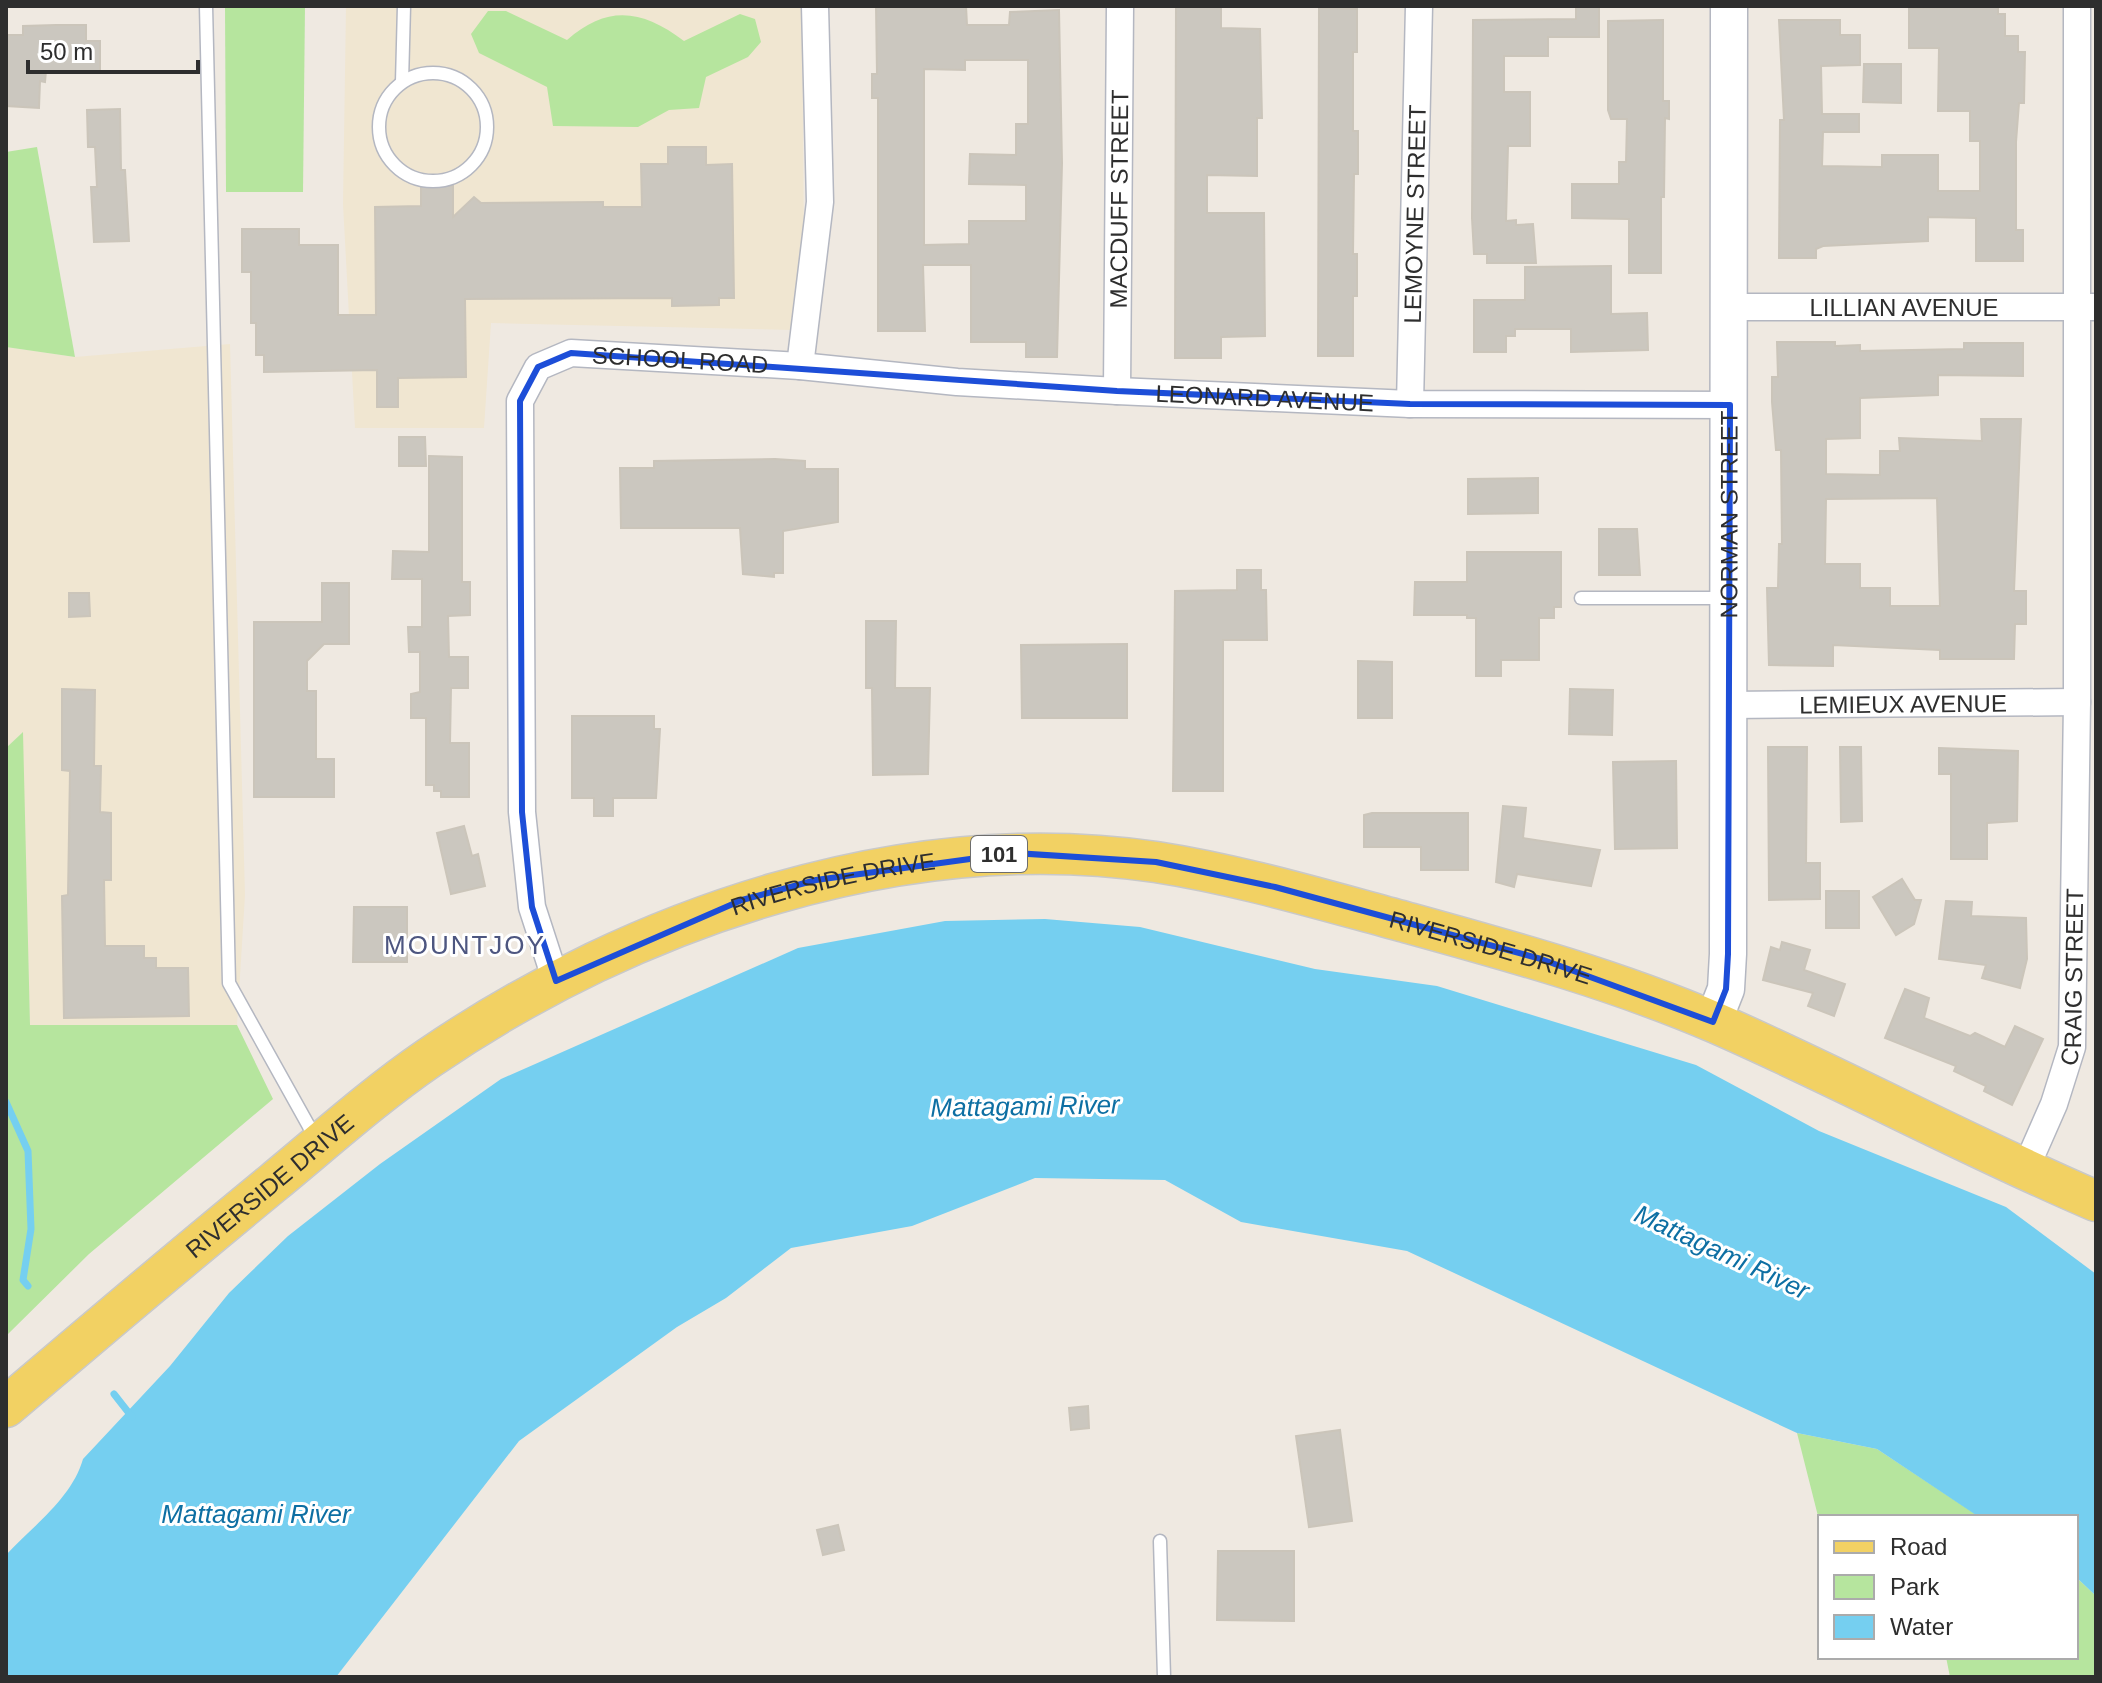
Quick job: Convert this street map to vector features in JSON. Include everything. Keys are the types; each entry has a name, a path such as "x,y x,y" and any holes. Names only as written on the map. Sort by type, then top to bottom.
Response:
{"main road":[{"name":"RIVERSIDE DRIVE","path":"6,1407 319,1145 428,1059 556,981 742,900 830,878 943,859 1014,853 1156,862 1275,887 1541,959 1713,1022 2096,1201"}],"street":[{"name":"SCHOOL ROAD","path":"556,981 532,907 522,812 520,401 538,367 571,353 800,366 820,202 815,6"},
{"name":"MACDUFF STREET","path":"1117,391 1120,6"},
{"name":"NORMAN STREET","path":"1713,1022 1727,980 1729,6"},
{"name":"CRAIG STREET","path":"2025,1170 2054,1104 2072,1047 2087,307 2077,6"},
{"name":"LEMOYNE STREET","path":"1410,404 1419,15"},
{"name":"LILLIAN AVENUE","path":"1728,307 2087,307"},
{"name":"LEONARD AVENUE","path":"800,366 957,382 1410,404 1730,405"},
{"name":"LEMIEUX AVENUE","path":"1729,705 2077,702"}],"lane":[{"path":"206,6 229,983 319,1145"},
{"path":"402,82 418,75 444,75 468,85 479,99 486,115 487,132 473,164 460,174 442,180 424,180 406,174 392,163 382,147 379,129 381,111 390,94 402,82 404,6"},
{"path":"1581,598 1729,598"},
{"path":"1160,1541 1164,1677"}],"highlighted area":[{"path":"571,353 1117,391 1410,404 1730,405 1728,954 1726,989 1713,1022 1541,959 1275,887 1156,862 1014,853 816,880 742,900 556,981 532,907 522,812 520,401 538,367"}],"shaded area":[{"path":"346,6 802,6 804,253 791,330 491,323 484,428 355,428 343,204"},
{"path":"230,344 245,895 237,1025 30,1025 22,733 6,748 6,347 75,357"}],"green space":[{"path":"225,6 305,6 303,192 226,192"},
{"path":"488,11 506,11 567,40 597,21 626,15 654,23 684,41 740,14 755,19 761,42 748,57 706,77 699,108 669,110 638,127 553,126 547,87 479,53 471,34"},
{"path":"37,147 75,357 6,347 6,152"},
{"path":"23,732 30,1025 237,1025 273,1099 89,1254 6,1336 6,748"},
{"path":"1797,1433 1877,1449 1977,1515 1818,1515"},
{"path":"2078,1579 2096,1596 2096,1677 1950,1677 1946,1659 2078,1659"}],"water":[{"name":"Mattagami River","path":"1045,919 1140,927 1315,969 1437,986 1696,1065 1819,1131 2006,1207 2096,1274 2096,1596 2078,1579 2078,1515 1976,1515 1877,1449 1797,1433 1407,1251 1241,1222 1165,1180 1035,1178 912,1226 791,1248 726,1298 677,1327 519,1441 336,1677 6,1677 6,1555 61,1499 83,1459 170,1366 229,1293 288,1236 380,1164 501,1079 798,948 945,921"}],"building":[{"path":"876,6 966,6 967,25 1009,25 1010,12 1059,10 1062,163 1057,357 1026,357 1026,342 971,342 971,265 923,265 925,331 878,331 878,98 872,98 872,74 877,74","holes":["965,60 1028,60 1028,124 1016,124 1016,155 970,154 969,184 1026,185 1026,221 969,221 969,244 924,245 924,69 965,70"]},
{"path":"1576,6 1599,6 1599,37 1548,37 1548,56 1504,56 1504,92 1530,92 1530,146 1508,146 1506,221 1516,220 1516,225 1533,224 1536,263 1487,263 1487,254 1474,254 1473,20 1576,19"},
{"path":"1998,6 1998,14 2005,14 2005,36 2018,36 2018,52 2025,52 2024,103 2019,103 2016,142 2016,230 2023,230 2023,261 1976,261 1976,218 1928,217 1928,241 1823,246 1816,249 1816,258 1779,258 1780,120 1784,120 1779,20 1840,20 1840,35 1860,35 1860,65 1821,66 1822,114 1859,114 1859,132 1823,132 1822,166 1882,167 1882,155 1938,155 1938,191 1980,191 1980,141 1970,141 1970,111 1938,111 1939,48 1909,48 1909,8"},
{"path":"1176,7 1221,7 1221,28 1260,29 1262,118 1257,118 1257,176 1207,175 1207,213 1264,213 1265,336 1221,337 1221,358 1175,358"},
{"path":"1319,8 1357,9 1357,52 1353,52 1353,131 1358,131 1358,174 1354,174 1353,254 1357,254 1357,296 1353,296 1353,356 1318,356"},
{"path":"1663,20 1663,101 1669,101 1669,119 1665,118 1661,273 1629,273 1629,219 1572,218 1572,184 1619,184 1619,162 1626,162 1627,119 1611,119 1608,110 1608,21"},
{"path":"86,25 86,41 100,41 100,71 46,71 45,82 40,81 39,108 6,106 6,35 23,35 23,26"},
{"path":"1864,64 1901,64 1901,103 1863,102"},
{"path":"120,109 121,170 125,170 129,241 94,242 91,187 97,187 95,147 88,147 87,110"},
{"path":"668,147 706,147 706,165 732,164 734,298 719,298 719,305 672,306 672,298 465,299 466,377 398,378 398,407 377,407 377,370 264,372 264,355 256,355 256,323 251,323 251,272 242,272 242,229 299,229 299,245 338,245 338,315 376,315 375,207 421,206 421,186 453,186 453,217 474,197 481,203 603,202 603,207 642,207 641,164 668,164"},
{"path":"1611,266 1611,314 1647,313 1648,350 1571,352 1571,329 1515,329 1515,336 1506,336 1506,352 1474,352 1474,300 1525,300 1525,267"},
{"path":"1777,342 1835,342 1835,346 1860,345 1860,351 1964,349 1964,343 2023,343 2023,376 1938,375 1938,395 1860,398 1860,438 1826,439 1826,474 1880,475 1880,451 1900,451 1899,438 1982,441 1981,419 2021,419 2014,591 2026,591 2026,624 2015,624 2014,659 1940,659 1940,650 1833,645 1833,666 1769,665 1767,588 1778,588 1779,544 1782,544 1781,450 1776,450 1772,402 1772,377 1778,377","holes":["1937,498 1940,606 1890,606 1890,588 1860,588 1860,564 1825,564 1826,499"]},
{"path":"399,437 425,437 426,466 399,466"},
{"path":"429,456 462,457 462,582 470,582 470,615 448,616 449,657 468,657 468,688 451,688 450,743 469,743 469,797 441,797 441,791 434,791 434,785 426,785 426,718 411,718 411,694 420,692 420,652 409,652 408,627 422,627 422,579 392,579 393,551 429,552"},
{"path":"654,461 805,461 805,469 838,469 838,522 783,531 783,573 774,573 774,577 743,574 740,528 621,528 620,468 654,468"},
{"path":"1538,478 1538,513 1468,514 1468,479"},
{"path":"1599,529 1637,529 1640,575 1599,575"},
{"path":"1467,552 1561,552 1561,607 1554,607 1554,618 1539,618 1539,660 1501,660 1501,676 1476,676 1476,618 1467,618 1467,615 1414,615 1415,582 1467,582"},
{"path":"1237,570 1261,570 1261,590 1266,590 1267,640 1223,640 1223,791 1173,791 1175,591 1237,590"},
{"path":"322,583 349,583 349,644 324,644 307,661 307,691 316,691 316,759 334,759 334,797 254,797 254,622 322,622"},
{"path":"69,593 89,593 90,616 69,617"},
{"path":"866,621 896,621 895,688 930,688 928,774 873,775 872,688 866,688"},
{"path":"1127,644 1127,718 1022,718 1021,645"},
{"path":"1358,661 1392,662 1392,718 1358,718"},
{"path":"62,689 95,690 94,766 101,766 100,812 111,813 111,880 104,880 105,946 144,946 144,958 156,958 156,968 188,968 189,1016 64,1018 62,896 68,895 70,771 62,770"},
{"path":"1570,689 1613,690 1612,735 1569,734"},
{"path":"572,716 654,716 654,729 660,729 656,798 613,798 613,816 594,816 594,798 572,798"},
{"path":"1768,747 1807,747 1806,863 1820,863 1820,899 1769,900"},
{"path":"1840,747 1861,747 1862,821 1841,822"},
{"path":"1939,748 2018,751 2017,821 1987,823 1987,859 1951,859 1951,774 1939,774"},
{"path":"1676,761 1677,848 1615,849 1613,762"},
{"path":"1503,806 1526,808 1523,838 1600,850 1591,886 1517,874 1514,887 1496,882"},
{"path":"1468,813 1468,870 1421,870 1421,847 1364,847 1364,815"},
{"path":"464,826 472,856 478,854 485,886 451,894 437,833"},
{"path":"1902,879 1915,900 1921,900 1914,924 1896,935 1873,897"},
{"path":"1826,891 1859,891 1859,928 1826,928"},
{"path":"1946,901 1972,902 1971,916 2026,918 2027,959 2020,988 1982,978 1986,965 1939,959"},
{"path":"354,907 407,907 407,962 353,962"},
{"path":"1782,942 1810,950 1804,970 1845,984 1834,1016 1808,1006 1813,993 1763,980 1771,947 1780,950"},
{"path":"1905,989 1929,998 1924,1018 1970,1036 1975,1033 2005,1047 2015,1026 2043,1039 2012,1105 1984,1091 1986,1086 1954,1071 1956,1066 1885,1038"},
{"path":"1088,1406 1089,1428 1071,1430 1069,1408"},
{"path":"1340,1430 1352,1521 1309,1527 1296,1436"},
{"path":"838,1525 844,1550 823,1555 817,1530"},
{"path":"1218,1551 1294,1551 1294,1621 1217,1620"}],"waterway":[{"path":"6,1102 28,1151 31,1229 23,1280 28,1286"},
{"path":"114,1394 132,1417"}],"district":[{"name":"MOUNTJOY","path":"465,945"}]}
